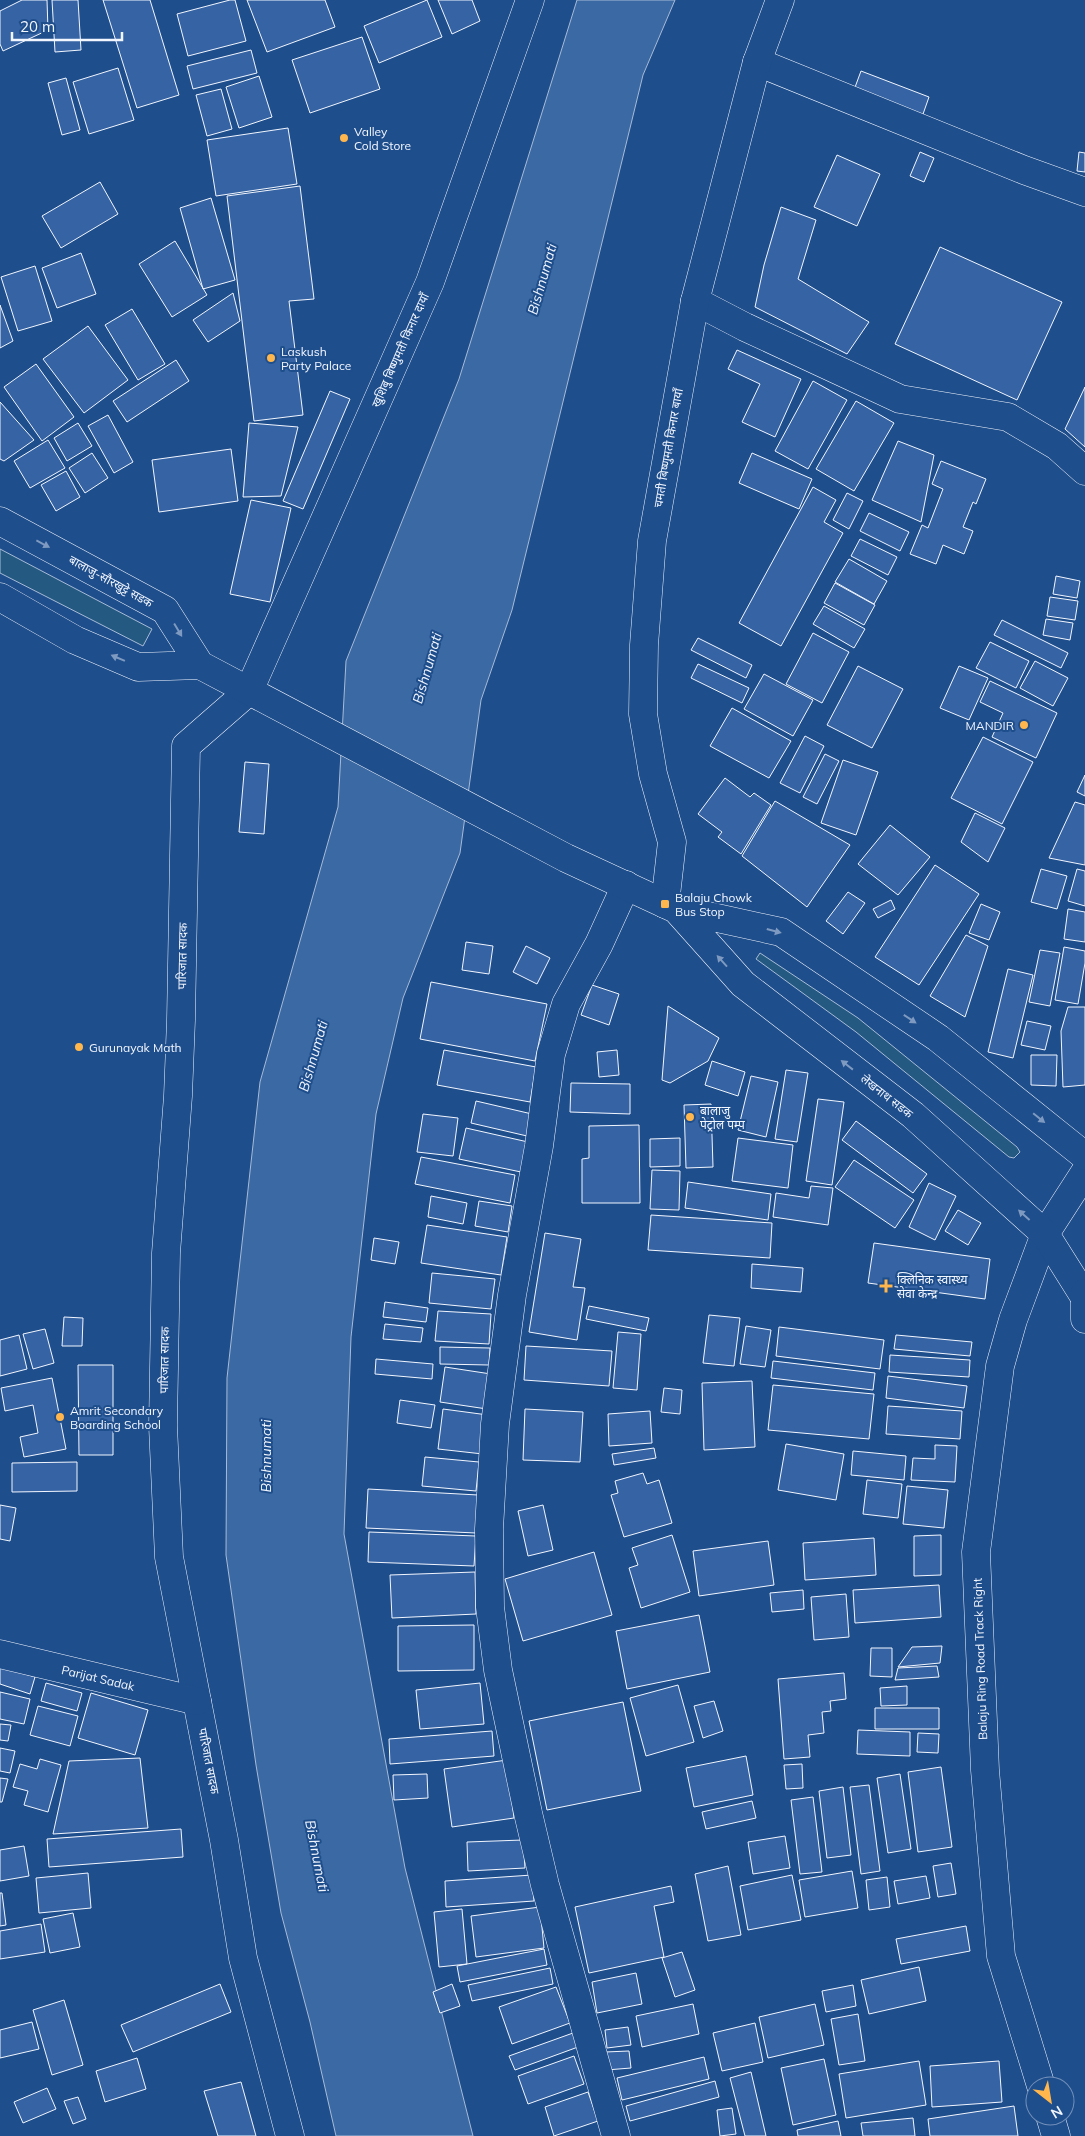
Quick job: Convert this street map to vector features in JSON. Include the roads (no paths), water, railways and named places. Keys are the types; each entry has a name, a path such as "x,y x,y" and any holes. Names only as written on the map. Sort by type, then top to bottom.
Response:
{"street":[{"name":"खुशिबु बिष्णुमती किनार दायाँ","path":"249,691 430,282 530,0"},
{"name":"चमती बिष्णुमती किनार बायाँ","path":"670,906 672,842 653,774 643,714 644,645 652,541 695,301 757,62 780,0"},
{"path":"757,62 1024,170 1085,192"},
{"path":"695,301 745,327 900,399 1008,418 1056,446 1085,471"},
{"name":"बालाजु-सौरखुट्टे सडक","path":"0,521 165,610 200,665 566,858"},
{"name":"बालाजु-सौरखुट्टे सडक","path":"0,597 75,640 138,667 200,665"},
{"name":"पारिजात सादक","path":"249,691 186,746 181,1020 178,1096 166,1253 164,1426 169,1557 224,1840 243,1958 290,2136"},
{"name":"लेखनाथ सडक","path":"566,858 670,906 781,932 938,1038 1085,1156"},
{"path":"616,2136 545,1885 498,1670 490,1607 489,1530 497,1405 512,1295 539,1146 551,1054 566,1004 599,944 626,885"},
{"name":"लेखनाथ सडक","path":"670,906 743,984 913,1115 1045,1234 1085,1303"},
{"name":"Balaju Ring Road Track Right","path":"1038,2076 1001,1956 985,1770 976,1552 1000,1366 1013,1320 1045,1234 1085,1172"},
{"name":"Parijat Sadak","path":"0,1654 197,1701"}],"water":[{"name":"Bishnumati","path":"577,0 675,0 643,75 512,610 481,700 460,853 403,998 376,1114 351,1337 344,1534 405,1868 473,2136 336,2136 310,2022 281,1913 256,1765 226,1555 227,1378 260,1082 338,807 346,661 459,379"}],"place":[{"name":"Valley Cold Store","path":"344,138"},
{"name":"Laskush Party Palace","path":"271,358"},
{"name":"MANDIR","path":"1024,725"},
{"name":"Balaju Chowk Bus Stop","path":"665,904"},
{"name":"Gurunayak Math","path":"79,1047"},
{"name":"बालाजु पेट्रोल पम्प","path":"690,1117"},
{"name":"क्लिनिक स्वास्थ्य सेवा केन्द्र","path":"886,1286"},
{"name":"Amrit Secondary Boarding School","path":"60,1417"}]}
